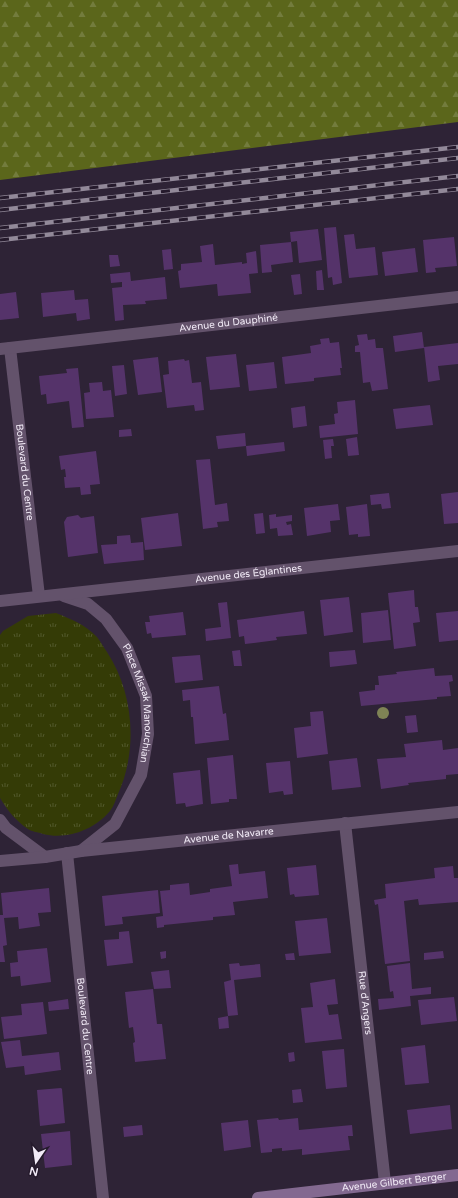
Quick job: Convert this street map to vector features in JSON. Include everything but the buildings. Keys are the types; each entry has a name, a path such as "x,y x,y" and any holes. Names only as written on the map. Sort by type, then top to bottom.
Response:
{"street":[{"name":"Avenue du Dauphiné","path":"5,348 458,297"},
{"name":"Boulevard du Centre","path":"5,348 39,596"},
{"name":"Avenue des Églantines","path":"0,602 39,596 458,551"},
{"name":"Place Missak Manouchian","path":"59,594 88,604 106,619 127,648 146,696 148,734 141,775 115,824 81,851"},
{"path":"0,609 15,599"},
{"name":"Avenue de Navarre","path":"0,861 81,851 458,812"},
{"path":"0,820 6,828 45,856"},
{"name":"Rue d'Angers","path":"345,823 385,1183"},
{"name":"Boulevard du Centre","path":"67,853 103,1198"},
{"name":"Avenue Gilbert Berger","path":"258,1198 458,1175"}],"green space":[{"path":"0,0 458,0 458,122 0,180"},
{"path":"56,613 83,626 100,641 116,668 123,685 128,703 130,722 129,759 115,802 111,809 104,818 88,828 80,832 61,836 52,836 30,830 12,815 0,798 0,635 3,631 28,616"}],"railway":[{"path":"0,198 458,147"},
{"path":"0,210 458,158"},
{"path":"0,228 458,176"},
{"path":"0,240 458,189"}]}
